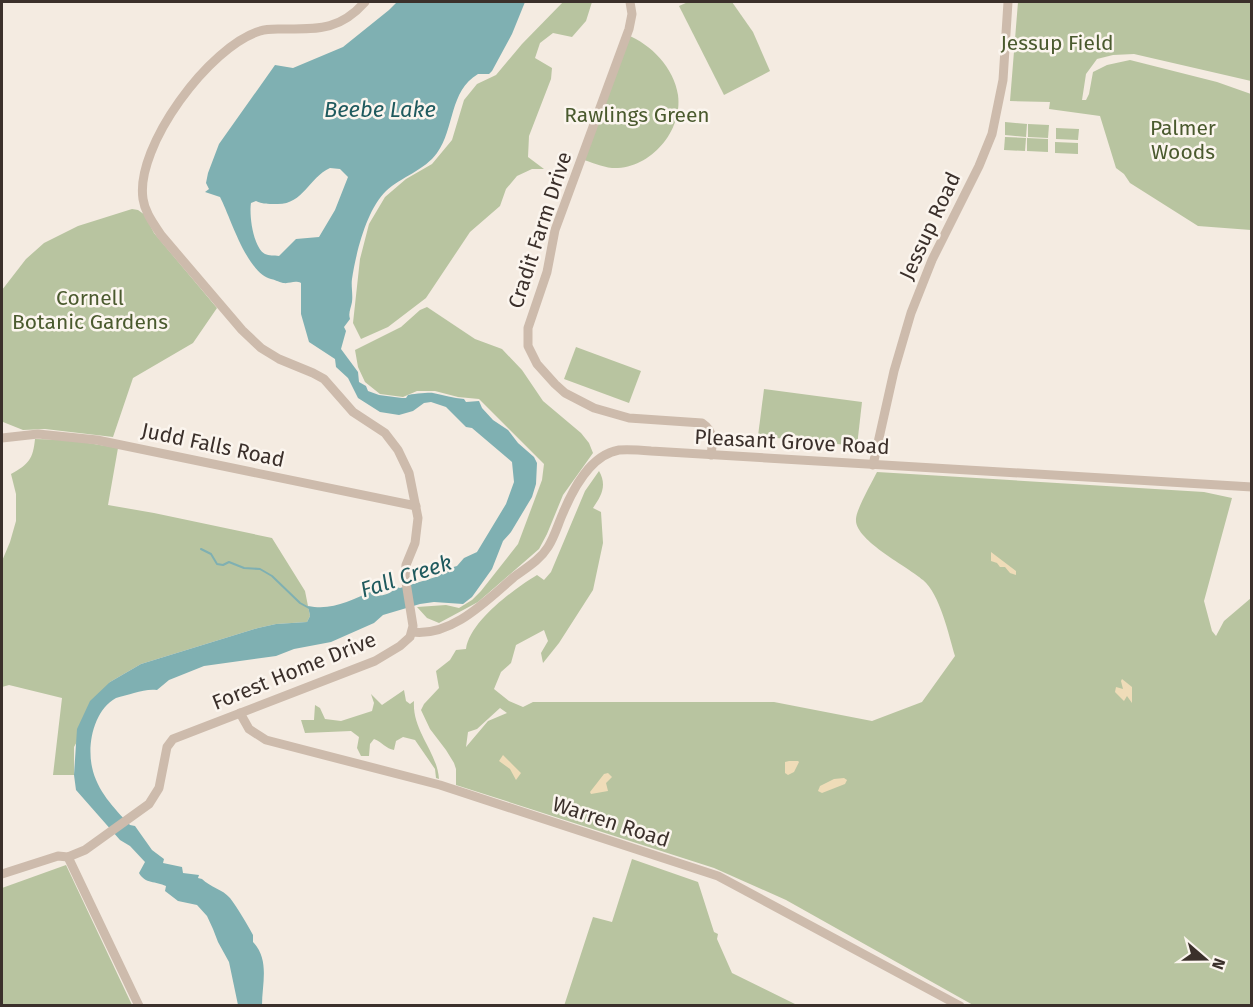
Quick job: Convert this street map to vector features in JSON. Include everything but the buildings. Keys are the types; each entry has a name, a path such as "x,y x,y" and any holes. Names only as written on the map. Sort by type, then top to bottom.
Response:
{"street":[{"path":"365,2 345,20 328,27 259,31 239,42 212,64 181,97 155,142 146,165 143,201 151,221 161,236 242,330 261,348 279,359 324,379 352,412 389,436 398,450 409,473 416,506 417,532 406,566 405,582 412,614 412,632"},
{"name":"Cradit Farm Drive","path":"630,2 632,14 629,29 555,230 547,272 528,328 528,346 537,364 555,384 572,397 594,408 629,418 702,423 710,431 711,455"},
{"name":"Jessup Road","path":"873,465 894,371 911,313 932,260 979,166 992,134 1003,80 1008,2"},
{"name":"Judd Falls Road","path":"2,438 39,434 97,440 416,506"},
{"name":"Pleasant Grove Road","path":"412,632 428,632 456,622 483,606 548,548 568,501 594,463 607,454 628,450 1251,487"},
{"name":"Forest Home Drive","path":"2,874 85,850 149,804 159,788 167,747 174,738 375,661 400,646 412,632"},
{"name":"Warren Road","path":"240,713 249,729 266,740 440,785 717,876 960,1005"},
{"path":"68,856 139,1005"}],"green space":[{"path":"563,2 592,2 586,21 572,37 553,33 540,43 535,58 552,68 551,79 529,136 528,157 544,169 532,169 517,176 506,189 500,206 470,232 426,298 388,327 361,339 353,323 360,259 369,224 385,197 406,179 432,164 452,140 464,100 477,84 496,75 522,44"},
{"path":"688,2 732,2 753,32 770,71 724,95 679,6"},
{"path":"1018,2 1251,2 1251,81 1134,54 1113,55 1097,59 1086,74 1082,100 1086,100 1089,94 1093,72 1107,65 1130,60 1217,82 1251,94 1251,230 1198,226 1130,183 1116,168 1100,116 1049,109 1050,102 1010,101"},
{"name":"Rawlings Green","path":"627,35 645,44 660,58 676,85 678,109 669,135 650,156 639,163 612,168 581,159"},
{"path":"1005,122 1027,124 1026,137 1005,135"},
{"path":"1028,124 1049,125 1048,138 1028,137"},
{"path":"1056,128 1079,129 1078,140 1056,139"},
{"path":"1005,137 1026,138 1025,151 1004,150"},
{"path":"1027,138 1048,139 1048,152 1027,151"},
{"path":"1055,142 1078,143 1078,154 1055,153"},
{"name":"Cornell Botanic Gardens","path":"132,209 145,215 154,233 217,308 193,343 133,378 113,437 45,429 23,430 3,422 2,290 26,259 44,243 78,226"},
{"path":"427,307 475,339 502,349 522,370 543,401 581,433 593,453 563,495 539,549 478,602 439,623 427,618 417,607 446,605 459,608 481,591 518,544 542,480 544,464 479,399 435,391 417,391 403,397 380,394 365,382 358,367 355,350 401,327 420,310"},
{"path":"576,347 641,371 629,403 564,379"},
{"path":"764,389 862,402 857,446 758,436"},
{"path":"35,439 70,440 118,448 108,505 272,538 305,591 310,616 307,622 258,628 141,664 110,682 74,747 74,775 53,775 62,698 9,685 2,687 2,561 16,521 16,494 11,474 29,460"},
{"path":"599,471 603,485 599,499 593,508 601,512 603,543 593,590 559,643 543,663 541,653 548,641 544,630 516,645 511,663 501,672 494,689 509,701 523,707 533,702 774,702 872,721 922,702 955,656 943,616 929,586 873,544 858,527 856,519 859,509 877,472 1204,492 1232,498 1204,601 1212,631 1216,636 1224,621 1251,598 1251,1005 973,1005 786,900 714,868 456,785 454,763 430,729 421,710 439,688 436,671 450,660 456,650 466,649 469,638 484,617 505,597 537,575 544,580 551,572 585,491","holes":["500,708 507,713 488,721 466,747 468,732 477,729"]},
{"path":"404,690 406,701 410,704 414,701 417,722 434,759 439,779 436,778 435,769 415,740 403,737 396,741 394,750 374,739 370,744 369,756 361,756 357,748 359,737 351,731 305,733 301,720 314,720 315,705 320,708 325,719 341,721 372,711 374,703 371,694 382,705"},
{"path":"632,859 698,882 714,932 718,934 717,939 732,973 797,1005 564,1006 593,917 612,922"},
{"path":"66,865 132,1005 2,1005 2,888"}],"sand":[{"path":"991,552 1016,571 1016,575 991,561"},
{"path":"1122,679 1132,687 1132,703 1127,696 1124,701 1115,692 1116,687 1123,689"},
{"path":"503,755 521,773 516,780 510,769 499,761"},
{"path":"785,762 799,762 794,772 788,775 785,773"},
{"path":"608,773 612,777 606,783 608,791 591,794 590,792 604,774"},
{"path":"834,779 847,780 845,784 822,793 818,791 820,786"}],"water":[{"name":"Beebe Lake","path":"397,2 525,2 512,34 492,71 489,74 478,74 462,90 443,143 437,153 426,164 386,191 373,209 356,256 352,279 350,319 344,327 346,331 341,349 358,372 359,382 366,386 368,391 402,398 408,395 432,393 464,399 466,402 479,401 493,420 508,430 518,443 534,457 537,463 536,484 532,497 503,541 492,569 472,597 463,604 434,602 420,604 383,615 374,623 331,642 294,649 276,656 204,666 169,680 157,690 116,698 108,703 97,719 92,738 92,767 94,776 107,799 130,825 135,826 152,850 164,859 163,863 182,867 183,873 199,875 198,878 227,895 253,935 253,942 262,956 264,981 262,1005 238,1005 229,962 207,916 197,905 178,901 165,891 166,886 141,877 139,873 145,862 130,846 120,840 76,790 74,775 77,729 90,701 110,682 141,664 258,628 307,622 310,616 308,606 333,606 373,591 377,596 383,595 390,593 396,587 400,588 439,576 443,570 457,566 464,558 477,552 506,504 514,482 512,462 472,428 466,427 446,407 431,402 424,403 413,411 399,415 380,412 358,398 348,378 336,367 335,359 309,342 301,314 301,283 283,283 262,274 247,256 220,197 205,192 209,189 206,183 208,173 219,144 275,65 293,68 343,47","holes":["330,168 340,169 348,177 335,210 319,237 296,239 279,256 267,255 261,250 257,245 253,230 251,203 256,201 275,204 292,201 322,172"]}],"waterway":[{"path":"201,549 211,554 217,564 223,565 229,562 244,568 260,569 272,576 300,603 309,608"}],"park label":[{"name":"Jessup Field","path":"1057,43"},
{"name":"Palmer Woods","path":"1183,140"}],"water label":[{"name":"Fall Creek","path":"406,576"}]}
